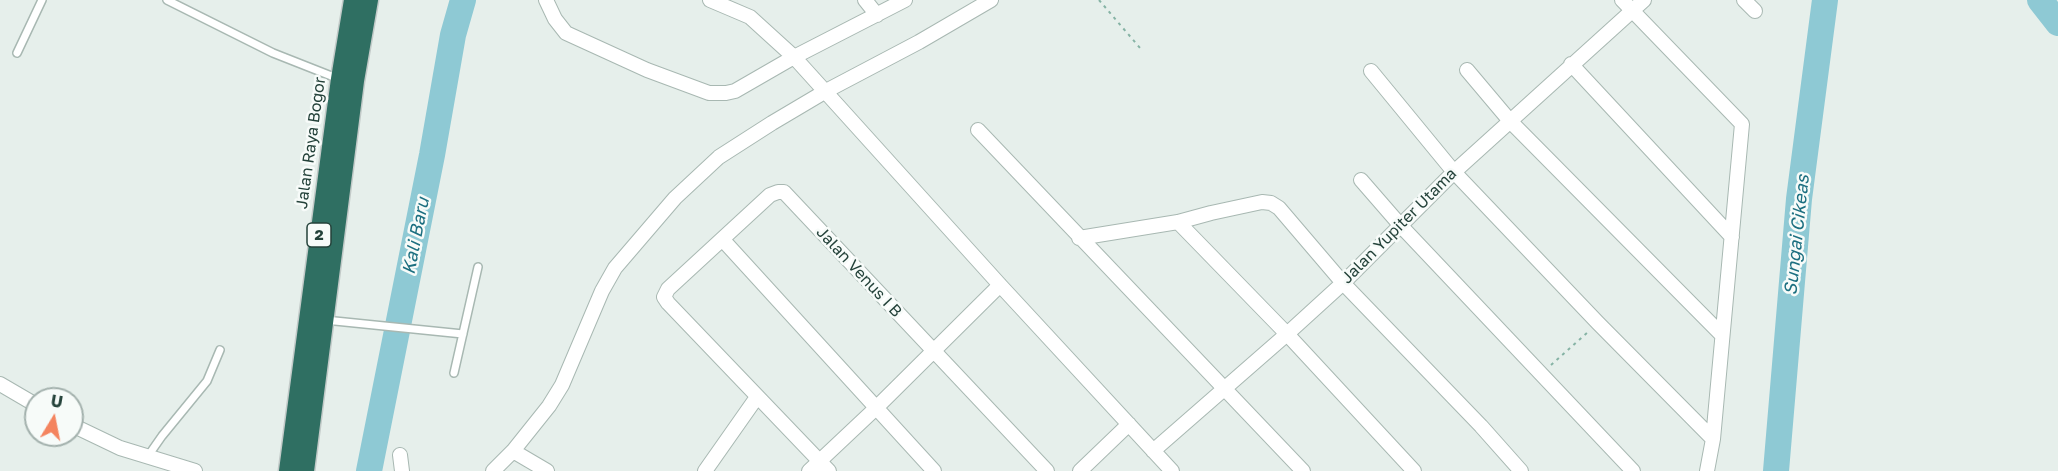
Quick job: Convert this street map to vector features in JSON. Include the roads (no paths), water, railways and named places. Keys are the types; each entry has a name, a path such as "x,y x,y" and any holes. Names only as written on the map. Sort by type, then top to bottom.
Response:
{"highway":[{"name":"Jalan Raya Bogor","path":"304,471 316,320 340,79 353,0"},
{"name":"Jalan Raya Bogor","path":"288,471 316,320 369,0"}],"street":[{"path":"546,0 555,19 566,33 647,70 709,93 735,91 898,2"},
{"path":"710,0 750,17 794,57 1000,285 1173,471"},
{"path":"865,0 877,15"},
{"path":"493,471 513,451 549,406 562,385 602,291 615,268 675,198 718,157 826,91 992,0"},
{"path":"1622,0 1742,124 1713,439 1707,471"},
{"name":"Jalan Yupiter Utama","path":"1153,451 1343,283 1454,172 1644,0"},
{"path":"1744,0 1755,11"},
{"path":"1571,64 1732,237"},
{"path":"1467,70 1510,121 1722,335"},
{"path":"1371,71 1454,172 1713,439"},
{"path":"978,130 1304,471"},
{"path":"1361,180 1401,226 1633,471"},
{"name":"Jalan Venus I B","path":"723,240 770,195 784,192 1047,471"},
{"path":"1079,238 1178,222 1262,202 1271,203 1279,208 1343,283 1481,426 1521,471"},
{"path":"1178,222 1287,334 1414,471"},
{"path":"829,471 664,297 668,289 723,240 934,471"},
{"path":"809,471 1000,285"},
{"path":"0,384 24,398"},
{"path":"705,471 757,397"},
{"path":"1080,471 1130,424"},
{"path":"84,431 120,448 195,471"},
{"path":"513,451 528,466 547,471"},
{"path":"400,455 402,471"}],"lane":[{"path":"17,53 42,0"},
{"path":"167,0 273,53 340,79"},
{"path":"454,373 478,267"},
{"path":"316,320 463,334"},
{"path":"148,456 207,381 220,350"}],"waterway":[{"name":"Kali Baru","path":"369,471 432,155 453,35 463,0"},
{"name":"Sungai Cikeas","path":"1776,471 1799,199 1825,0"},
{"name":"Sungai Cikeas","path":"2040,0 2058,23"}]}
